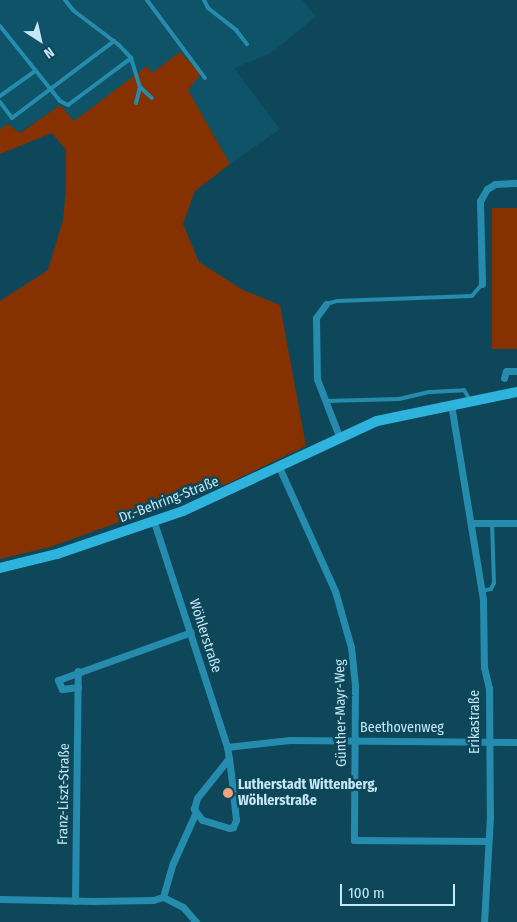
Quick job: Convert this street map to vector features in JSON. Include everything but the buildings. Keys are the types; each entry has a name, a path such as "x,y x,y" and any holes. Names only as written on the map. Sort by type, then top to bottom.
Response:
{"street":[{"path":"482,284 480,201 487,189 495,184 517,183"},
{"path":"326,304 318,312 316,325 317,379 324,402 339,436"},
{"path":"504,378 506,371 517,371"},
{"name":"Dr.-Behring-Straße","path":"0,568 36,560 154,522 219,497 339,436 384,419 470,400 517,392"},
{"name":"Erikastraße","path":"451,404 471,524 479,591 483,600 484,667 489,688 490,816 487,840 484,922"},
{"name":"Günther-Mayr-Weg","path":"279,467 309,529 348,634 354,664 354,840 487,840"},
{"name":"Wöhlerstraße","path":"154,522 191,632 229,758 235,824 223,828 202,820 195,814"},
{"path":"471,524 492,522 517,523"},
{"path":"78,687 62,689 57,684 62,677 191,632"},
{"name":"Franz-Liszt-Straße","path":"75,901 78,671"},
{"name":"Beethovenweg","path":"227,748 283,740 517,742"},
{"path":"0,899 75,901 153,900 162,896 173,863 195,814 197,798 229,758"},
{"path":"162,896 183,907 196,922"}],"lane":[{"path":"65,0 74,11 114,41 131,58 140,87 152,98"},
{"path":"146,0 205,78"},
{"path":"204,0 208,8 236,30 247,44"},
{"path":"0,26 50,90 68,105 131,58"},
{"path":"0,102 12,118 114,41"},
{"path":"0,96 35,71"},
{"path":"136,102 140,87"},
{"path":"326,304 337,301 472,296 482,284"},
{"path":"324,402 398,398 430,392 464,390 469,394 470,400"},
{"path":"479,591 493,587 492,522"}],"shaded area":[{"path":"0,0 302,0 316,16 271,53 234,68 280,129 230,164 188,90 152,74 147,67 74,121 60,105 19,133 8,124 0,129"},
{"path":"180,52 201,74 188,90 230,164 195,191 183,224 199,262 243,290 280,305 306,446 229,483 50,547 0,559 0,301 48,270 63,220 66,188 66,150 52,133 0,154 0,129 8,124 20,133 60,105 74,121 147,66 152,73"},
{"path":"492,208 517,208 517,349 492,349"}],"place":[{"name":"Lutherstadt Wittenberg, Wöhlerstraße","path":"228,793"}]}
